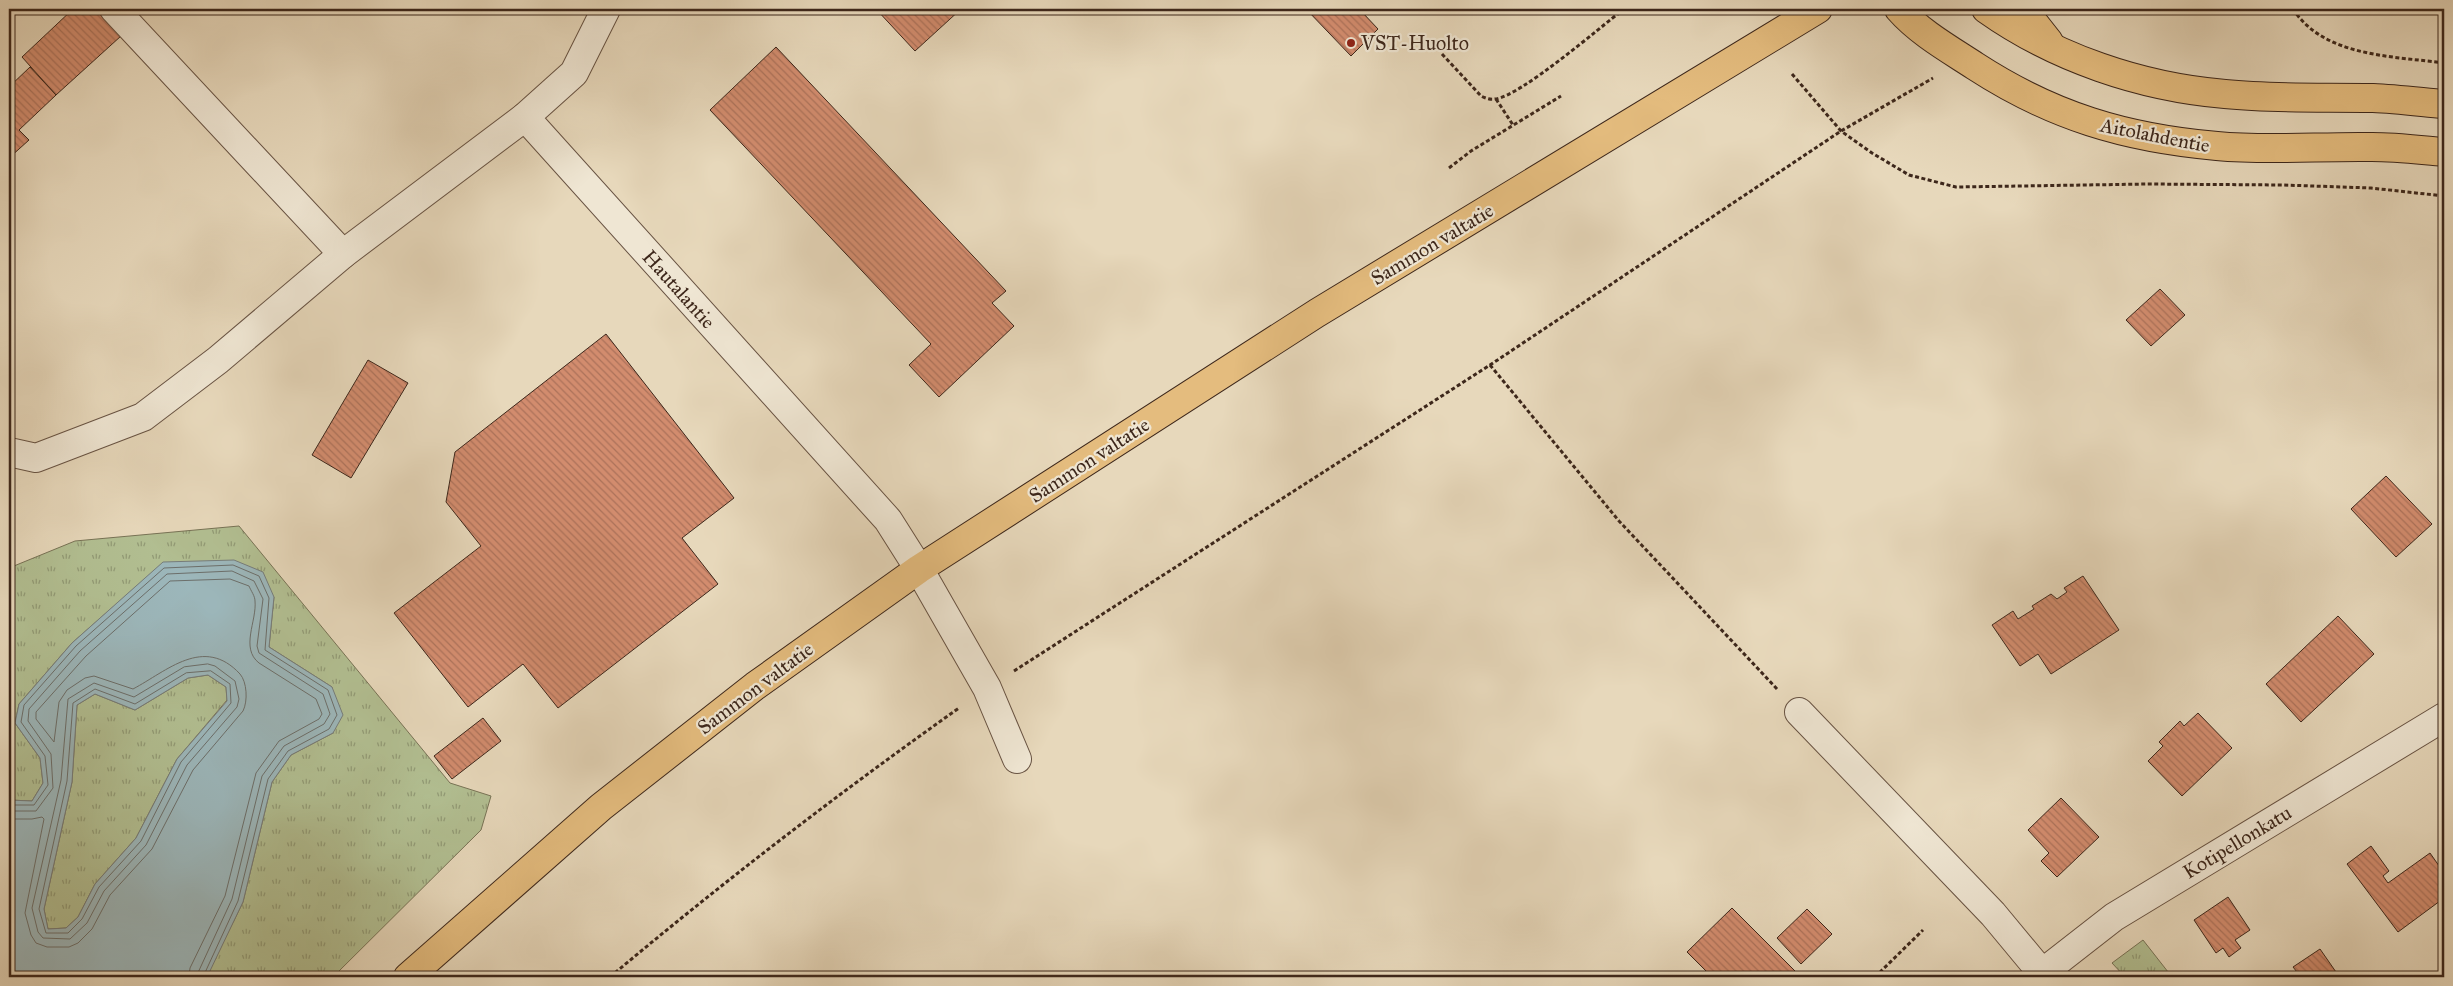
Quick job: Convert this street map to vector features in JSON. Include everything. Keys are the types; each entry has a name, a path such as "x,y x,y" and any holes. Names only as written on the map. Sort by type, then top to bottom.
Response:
{"main road":[{"name":"Sammon valtatie","path":"408,977 601,807 755,686 919,569 1317,313 1818,9"},
{"name":"Aitolahdentie","path":"1899,9 1947,48 2008,87 2064,114 2114,130 2218,146 2375,147 2444,152"},
{"path":"1986,9 2014,29 2055,49 2101,68 2165,85 2224,94 2375,98 2444,104"},
{"path":"2023,9 2055,49"}],"street":[{"path":"114,9 343,254"},
{"path":"9,452 36,458 142,417 218,360 343,254 525,117 574,73 606,9"},
{"name":"Hautalantie","path":"525,117 888,520 919,569 987,688 1017,759"},
{"path":"1799,712 1993,914 2040,975"},
{"name":"Kotipellonkatu","path":"2040,975 2114,917 2142,899 2444,717"}],"path":[{"path":"1442,54 1480,96 1487,99 1496,99 1536,77 1624,9"},
{"path":"2293,9 2298,17 2317,34 2346,48 2444,63"},
{"path":"1792,74 1841,131 1909,175 1956,187 2149,184 2283,185 2371,188 2444,196"},
{"path":"610,977 706,897 855,782 987,688 1490,365 1841,131 1934,77"},
{"path":"1449,168 1561,96"},
{"path":"1496,99 1513,126"},
{"path":"1490,365 1618,521 1799,712"},
{"path":"1875,977 1923,930"}],"green space":[{"path":"239,526 450,783 491,796 481,830 333,977 206,977 243,902 272,782 291,755 333,733 332,687 269,647 274,597 163,563 72,643 19,704 15,723 40,758 43,783 32,801 9,800 9,568 75,541"},
{"path":"208,675 226,687 227,700 177,759 136,838 95,884 78,917 66,928 48,929 44,909 72,782 77,705 95,694 135,710 188,678"},
{"path":"2143,940 2172,977 2125,977 2112,963"}],"water":[{"path":"234,560 263,572 274,597 269,647 332,687 343,715 333,733 291,755 272,782 243,902 206,977 9,977 9,800 32,801 43,783 40,758 15,723 19,704 72,643 163,562","holes":["208,675 226,687 227,701 177,759 136,838 95,884 78,917 66,928 48,929 44,909 72,782 77,705 95,694 135,710 188,678"]}],"building":[{"path":"73,9 95,9 121,36 56,95 22,57"},
{"path":"876,9 961,9 915,51"},
{"name":"VST-Huolto","path":"1306,9 1365,9 1362,12 1378,29 1351,56"},
{"path":"776,47 1006,291 992,303 1014,326 939,397 909,365 931,344 710,110"},
{"path":"30,67 56,95 19,130 29,140 9,158 9,87"},
{"path":"2160,289 2185,315 2151,346 2126,320"},
{"path":"606,334 734,498 682,538 718,584 558,708 523,664 468,707 394,613 481,546 446,502 455,452"},
{"path":"368,360 408,383 351,478 312,455"},
{"path":"2386,476 2432,524 2396,557 2351,509"},
{"path":"2083,576 2119,630 2051,674 2038,654 2020,666 1992,625 2013,611 2018,619 2034,609 2032,606 2051,594 2057,599 2067,592 2064,588"},
{"path":"2338,616 2374,654 2301,722 2266,684"},
{"path":"2198,713 2232,748 2182,796 2148,761 2163,746 2159,742 2180,721 2184,726"},
{"path":"483,718 501,741 452,779 434,756"},
{"path":"2061,798 2099,837 2057,877 2041,861 2049,853 2028,830"},
{"path":"2371,846 2389,871 2383,876 2388,883 2430,853 2444,873 2444,898 2398,932 2347,864"},
{"path":"2228,897 2250,930 2235,940 2241,948 2229,957 2223,948 2216,953 2194,920"},
{"path":"1732,908 1797,973 1793,977 1712,977 1687,952"},
{"path":"1807,909 1832,934 1801,964 1777,938"},
{"path":"2320,949 2336,972 2329,977 2301,977 2293,967"}],"place":[{"name":"VST-Huolto","path":"1351,43"}]}
